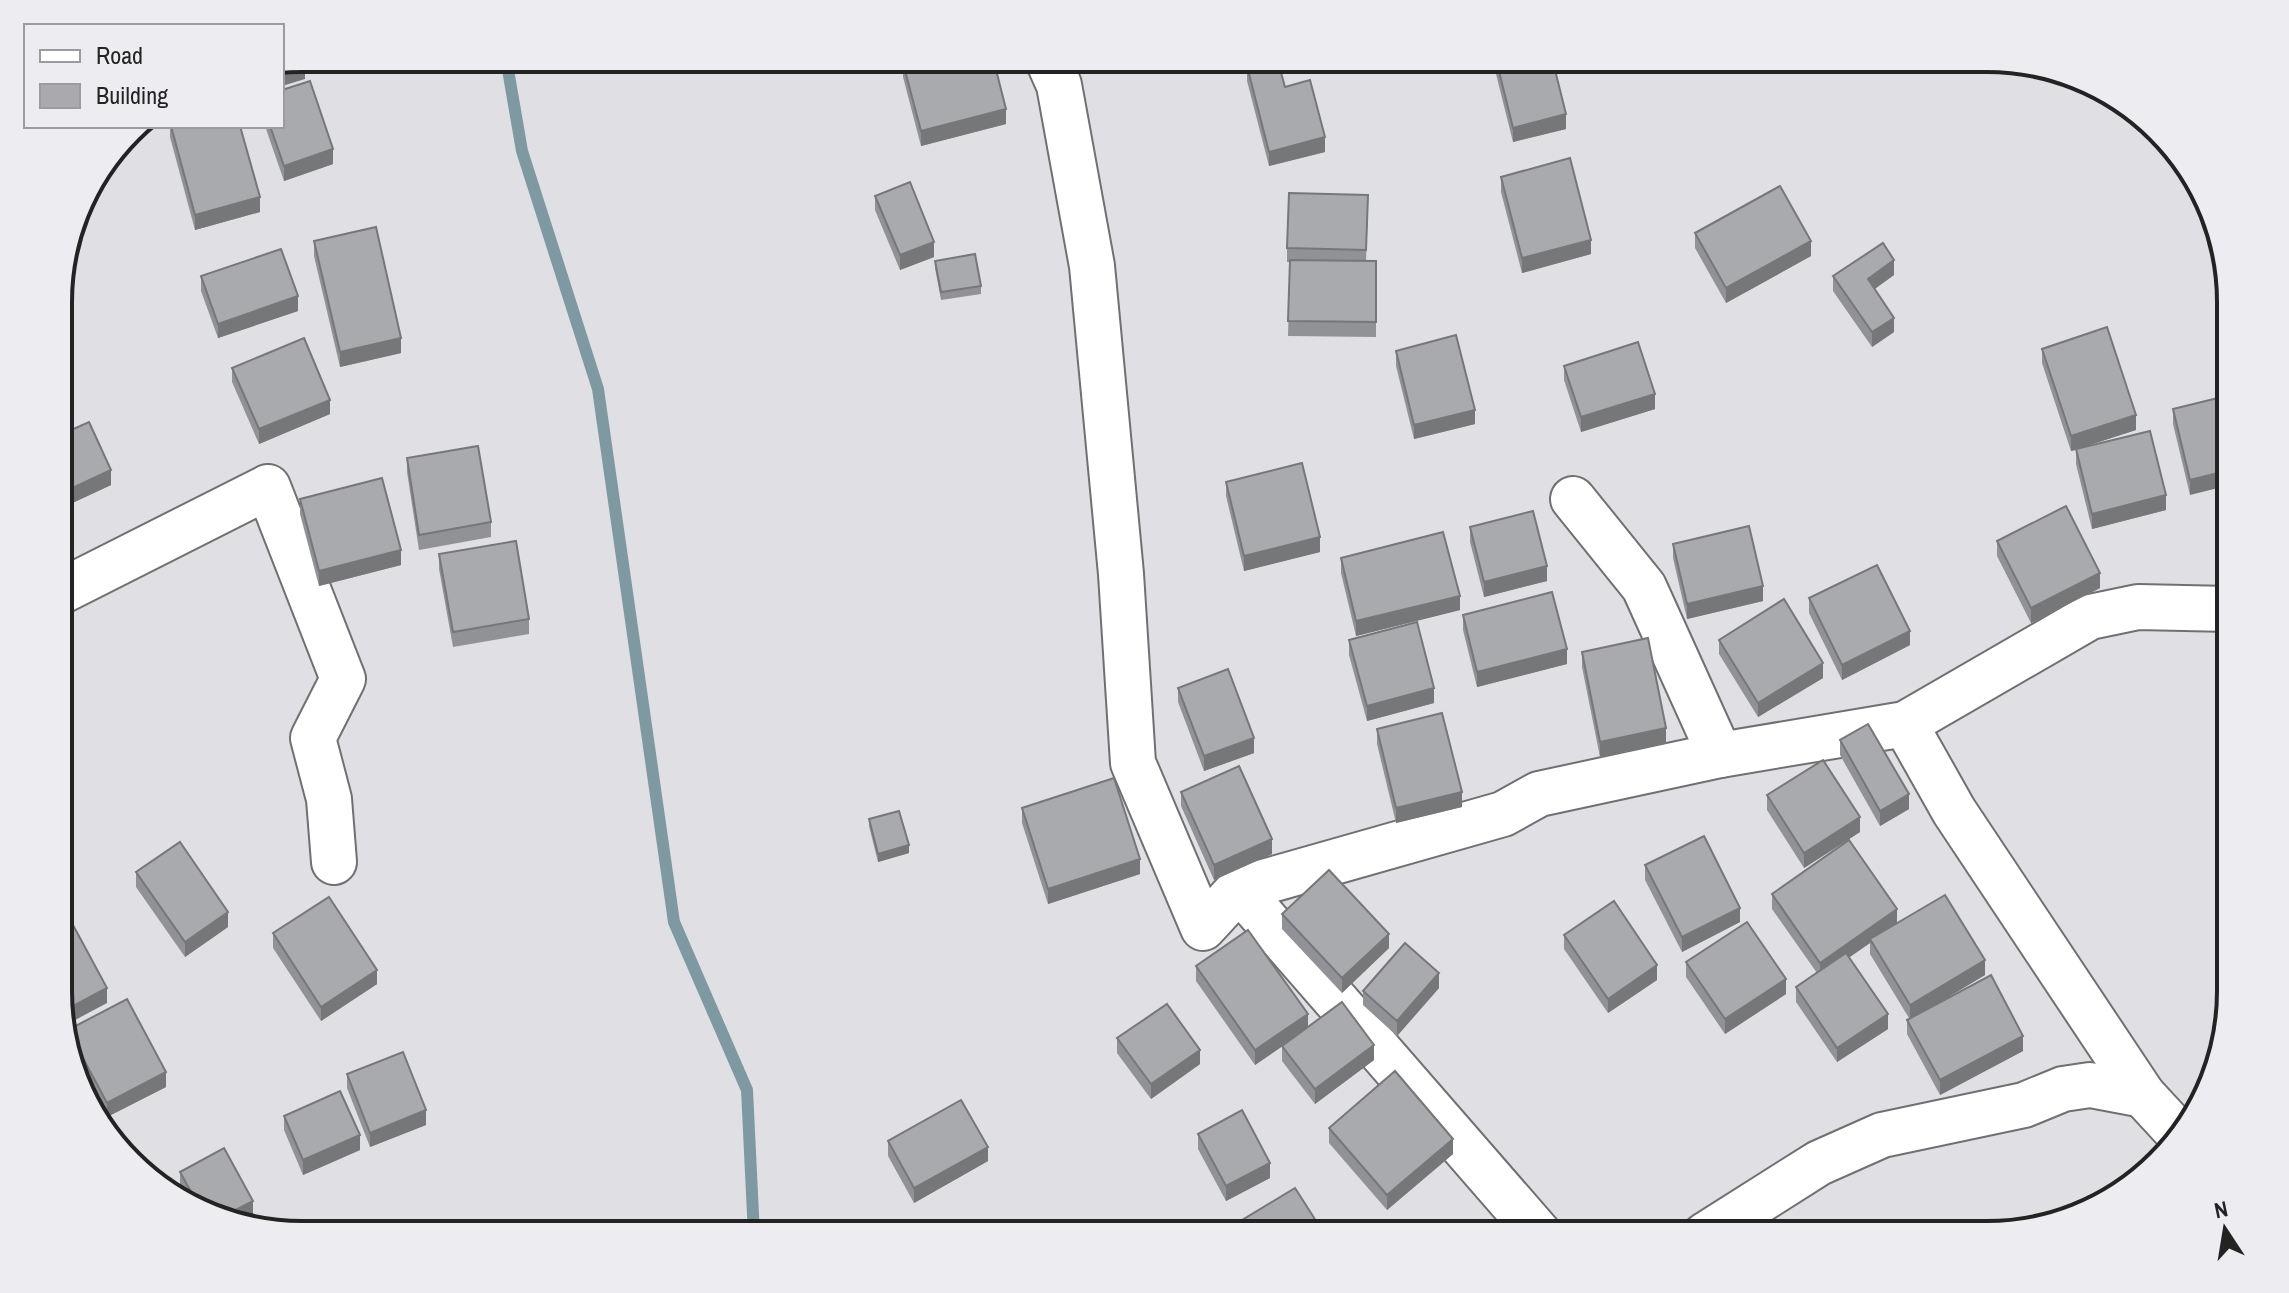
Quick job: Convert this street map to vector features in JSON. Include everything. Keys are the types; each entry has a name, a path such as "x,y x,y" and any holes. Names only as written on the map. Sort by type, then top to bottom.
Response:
{"street":[{"path":"1053,72 1059,85 1092,266 1121,574 1133,763 1203,928 1239,889 1503,814 1539,794 1720,755 1905,724 2090,617 2138,607 2217,609"},
{"path":"72,586 268,487 343,679 313,738 329,799 334,862"},
{"path":"1573,499 1644,587 1720,755"},
{"path":"1905,724 1954,811 2143,1095 2173,1127"},
{"path":"1239,889 1528,1221"},
{"path":"1727,1221 1819,1163 1882,1135 2024,1105 2063,1089 2090,1085 2143,1095"}],"building":[{"path":"905,72 997,72 1006,109 921,131"},
{"path":"1249,72 1281,72 1285,87 1310,80 1325,137 1269,152"},
{"path":"1499,72 1556,72 1566,114 1513,128"},
{"path":"310,81 333,149 284,166 271,128 284,128 284,89"},
{"path":"172,128 241,128 260,197 195,215"},
{"path":"1570,158 1591,240 1522,258 1501,177"},
{"path":"910,182 934,242 900,255 875,196"},
{"path":"1780,186 1811,241 1726,288 1695,233"},
{"path":"1289,193 1368,195 1366,250 1287,248"},
{"path":"376,227 401,338 340,352 314,241"},
{"path":"1883,243 1894,260 1868,279 1894,318 1872,332 1833,276"},
{"path":"281,249 298,296 218,324 201,276"},
{"path":"975,254 981,286 941,292 935,261"},
{"path":"1290,260 1376,261 1376,322 1288,321"},
{"path":"2107,327 2136,415 2071,436 2042,349"},
{"path":"1456,335 1475,410 1414,425 1396,351"},
{"path":"304,338 330,400 259,429 232,368"},
{"path":"1638,342 1655,394 1581,417 1564,366"},
{"path":"2217,398 2217,473 2190,480 2173,409"},
{"path":"89,422 111,470 72,488 72,430"},
{"path":"2150,431 2166,495 2092,514 2076,449"},
{"path":"478,446 491,522 419,535 407,458"},
{"path":"1302,463 1320,537 1244,556 1226,482"},
{"path":"382,478 401,550 319,571 300,499"},
{"path":"2066,506 2100,573 2031,608 1997,541"},
{"path":"1533,511 1547,566 1484,582 1470,527"},
{"path":"1749,526 1763,586 1687,604 1673,544"},
{"path":"1443,532 1460,596 1356,621 1341,558"},
{"path":"516,541 529,619 453,632 439,554"},
{"path":"1877,565 1910,631 1842,665 1809,598"},
{"path":"1552,592 1567,649 1477,672 1463,615"},
{"path":"1784,599 1823,663 1758,703 1719,640"},
{"path":"1417,622 1434,688 1367,706 1349,640"},
{"path":"1648,638 1666,728 1600,742 1582,652"},
{"path":"1228,669 1254,738 1204,756 1178,688"},
{"path":"1442,713 1462,792 1396,808 1377,729"},
{"path":"1868,724 1909,794 1880,811 1840,740"},
{"path":"1823,760 1860,817 1804,853 1767,795"},
{"path":"1239,766 1272,839 1214,865 1181,792"},
{"path":"1114,778 1140,859 1048,889 1022,808"},
{"path":"899,811 909,845 878,854 869,819"},
{"path":"1704,836 1740,908 1682,937 1645,865"},
{"path":"1849,840 1897,909 1820,963 1772,894"},
{"path":"180,842 228,912 185,942 136,872"},
{"path":"1329,870 1389,934 1342,978 1282,914"},
{"path":"1945,895 1985,960 1910,1005 1870,939"},
{"path":"329,897 377,970 321,1007 273,933"},
{"path":"1614,901 1657,965 1608,999 1564,935"},
{"path":"1747,922 1786,979 1725,1019 1686,962"},
{"path":"72,926 107,988 73,1006 72,991"},
{"path":"1248,930 1308,1014 1255,1050 1196,966"},
{"path":"1405,943 1439,973 1397,1021 1363,991"},
{"path":"1846,953 1888,1014 1837,1048 1796,987"},
{"path":"1991,975 2023,1036 1940,1080 1907,1020"},
{"path":"127,999 166,1072 107,1103 81,1055 75,1026"},
{"path":"1342,1002 1374,1045 1315,1089 1282,1046"},
{"path":"1167,1004 1200,1050 1151,1084 1117,1038"},
{"path":"403,1052 426,1110 370,1133 347,1074"},
{"path":"1395,1071 1453,1139 1387,1195 1329,1128"},
{"path":"340,1091 360,1135 303,1160 284,1116"},
{"path":"961,1100 988,1147 914,1188 888,1141"},
{"path":"1242,1110 1270,1163 1226,1186 1198,1134"},
{"path":"224,1148 253,1201 235,1211 214,1204 191,1192 180,1172"},
{"path":"1295,1188 1316,1221 1241,1221"}],"waterway":[{"path":"508,72 522,151 598,389 674,922 747,1090 753,1221"}]}
